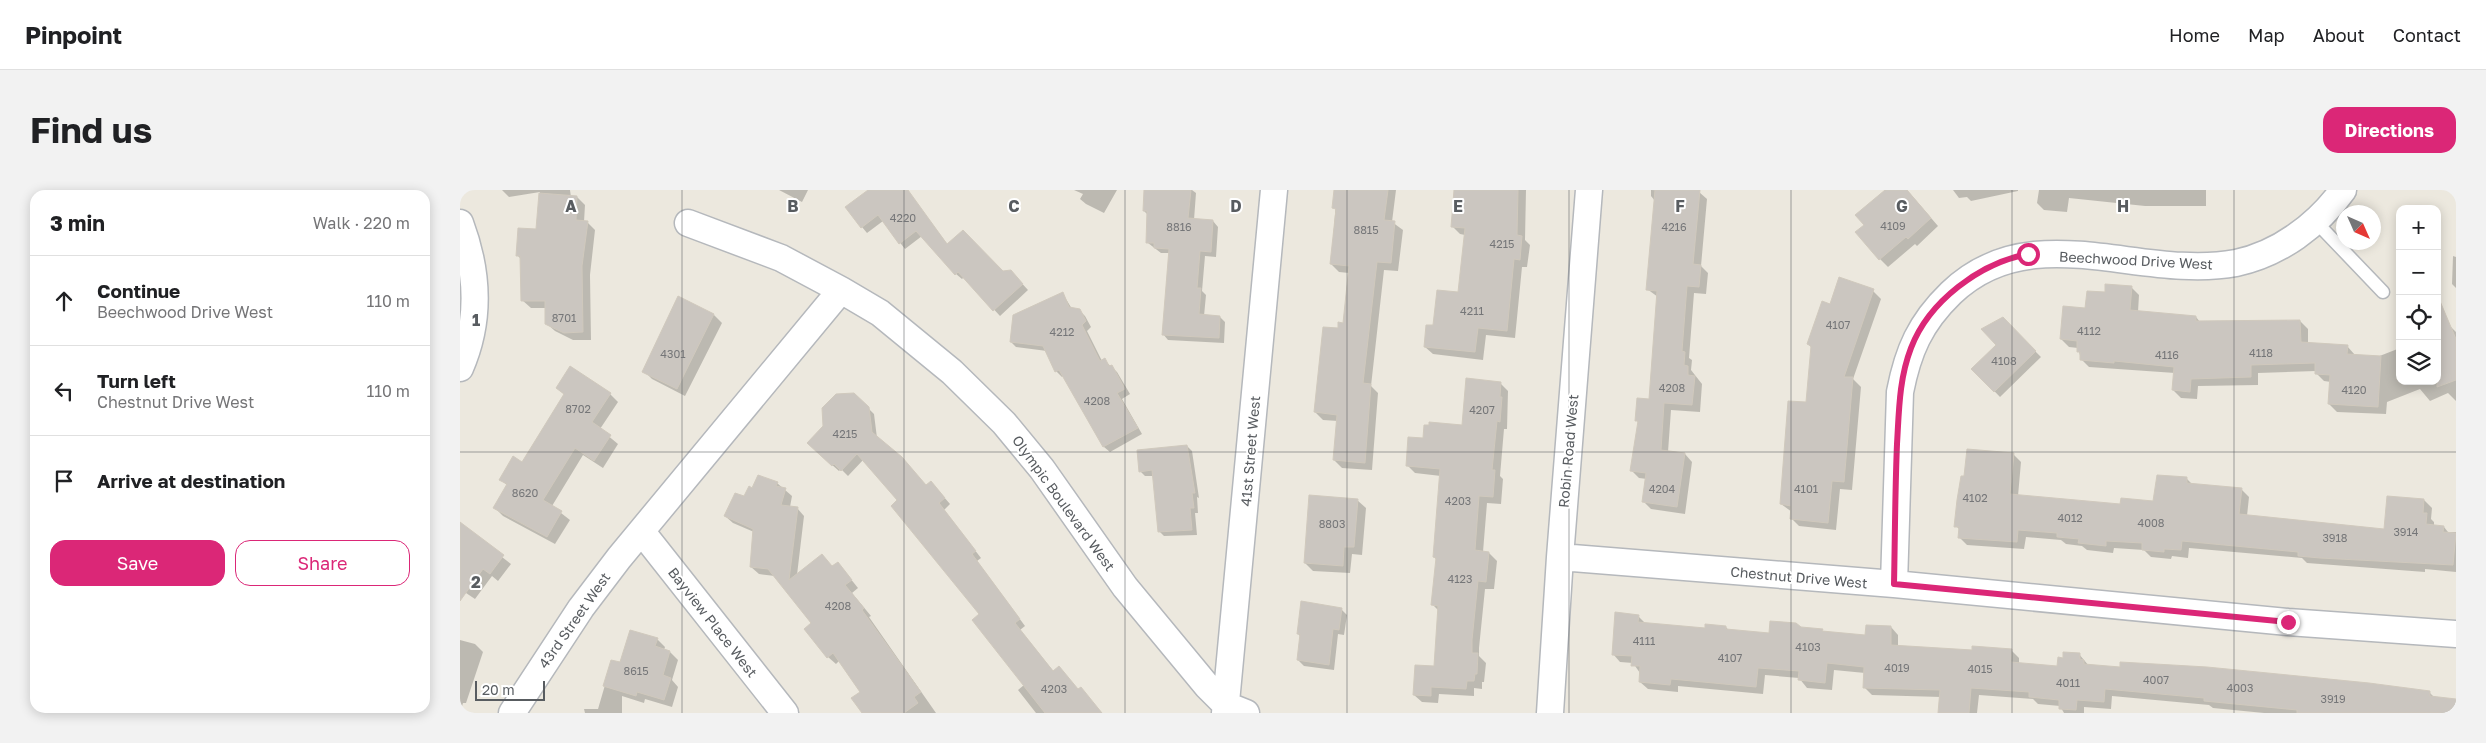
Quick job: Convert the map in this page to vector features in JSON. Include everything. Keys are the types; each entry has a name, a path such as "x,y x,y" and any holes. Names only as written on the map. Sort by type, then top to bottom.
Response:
{"street":[{"name":"41st Street West","path":"1232,710 1274,190"},
{"name":"Robin Road West","path":"1550,713 1560,557 1589,190"},
{"name":"Beechwood Drive West","path":"1894,584 1898,431 1900,392 1905,368 1912,346 1924,324 1963,282 1982,270 2012,257 2028,254 2067,255 2176,265 2216,266 2237,262 2290,241 2316,222 2343,190"},
{"path":"460,223 470,248 475,302 471,340 460,368"},
{"name":"Olympic Boulevard West","path":"688,223 781,258 880,313 923,348 1004,423 1076,516 1125,587 1207,686 1232,710"},
{"path":"642,532 840,290"},
{"name":"43rd Street West","path":"512,713 581,608 642,532"},
{"name":"Bayview Place West","path":"642,532 785,713"},
{"name":"Chestnut Drive West","path":"1560,557 1894,584 2288,622 2456,634"}],"lane":[{"path":"2316,222 2383,292"}],"building":[{"path":"868,190 908,190 947,244 963,230 1003,271 1011,270 1023,284 993,311 958,272 955,275 916,231 899,244 878,215 861,228 845,207"},
{"path":"1144,190 1191,190 1188,218 1213,220 1211,252 1200,251 1197,288 1201,288 1199,314 1220,316 1219,338 1162,335 1169,249 1154,248 1154,243 1146,243 1147,211 1143,211"},
{"path":"1334,190 1388,190 1384,220 1395,221 1391,263 1377,262 1363,383 1371,384 1365,463 1333,460 1337,415 1314,412 1323,327 1338,328 1338,322 1343,323 1349,266 1330,264 1336,209 1332,208"},
{"path":"1454,190 1518,190 1517,235 1522,236 1520,260 1514,259 1507,331 1478,328 1475,352 1424,347 1426,325 1433,325 1437,290 1458,292 1465,228 1451,227"},
{"path":"1655,190 1700,190 1693,264 1701,265 1699,287 1687,286 1682,351 1685,352 1684,365 1688,366 1688,375 1695,376 1692,405 1664,403 1661,450 1685,453 1677,507 1642,502 1646,473 1630,471 1638,421 1635,421 1637,398 1649,399 1657,291 1646,290"},
{"path":"1885,190 1907,190 1931,218 1908,239 1906,237 1879,260 1855,232 1864,225 1855,215"},
{"path":"539,193 577,196 576,220 588,221 582,266 583,332 564,333 545,324 545,301 521,301 520,256 516,256 518,228 536,229"},
{"path":"1839,277 1874,289 1844,377 1853,377 1844,482 1832,481 1828,523 1790,519 1791,506 1780,504 1788,401 1806,402 1811,346 1807,344 1822,301 1830,304"},
{"path":"2105,284 2132,286 2130,310 2196,316 2196,321 2300,320 2301,342 2348,345 2347,354 2381,356 2378,407 2328,404 2330,375 2315,374 2315,363 2251,365 2251,377 2191,379 2190,392 2172,390 2174,367 2114,361 2114,363 2080,360 2080,352 2077,352 2077,341 2060,339 2063,306 2085,308 2087,291 2105,292"},
{"path":"1063,292 1069,307 1080,309 1086,321 1082,325 1100,361 1105,358 1109,366 1112,365 1125,389 1117,393 1138,428 1103,447 1059,370 1055,372 1043,346 1010,342 1013,315"},
{"path":"678,296 714,314 677,389 642,372"},
{"path":"2441,303 2456,339 2456,380 2437,387 2437,385 2441,385"},
{"path":"2003,317 2036,351 1994,392 1971,369 1996,345 1981,329"},
{"path":"570,366 611,393 592,422 611,435 594,461 575,448 543,500 562,511 547,537 493,508 507,484 499,480 513,456 522,462 564,394 556,388"},
{"path":"1466,378 1501,382 1500,397 1502,397 1500,422 1497,421 1492,470 1495,470 1493,497 1479,496 1475,550 1489,552 1486,582 1478,581 1472,640 1472,653 1478,653 1477,674 1475,674 1474,681 1467,681 1466,689 1431,687 1431,696 1413,695 1415,665 1434,666 1438,606 1431,605 1436,558 1433,557 1440,469 1406,466 1408,437 1423,438 1424,425 1429,425 1429,422 1462,425"},
{"path":"854,393 869,407 872,432 902,457 926,485 931,481 945,498 939,503 976,551 972,554 1020,619 1015,623 1053,671 1059,666 1078,689 1081,687 1102,713 1045,713 972,620 979,614 891,506 897,500 857,454 841,471 834,464 832,466 807,443 823,426 822,408 836,394"},
{"path":"1187,445 1195,493 1192,493 1194,508 1190,508 1192,530 1158,532 1152,470 1139,472 1137,450"},
{"path":"1967,449 2014,453 2010,494 2120,504 2121,498 2153,501 2157,475 2187,477 2187,483 2242,488 2239,514 2384,529 2387,496 2424,499 2423,513 2427,513 2426,524 2444,526 2443,532 2456,533 2453,565 2320,558 2298,556 2298,552 2182,541 2181,550 2164,549 2164,552 2142,550 2142,543 2106,541 2106,546 2078,543 2079,539 2057,537 2057,533 2018,530 2017,542 1958,538 1959,527 1954,527"},
{"path":"758,475 778,482 776,486 786,488 781,505 798,507 789,580 822,554 832,566 838,562 852,580 845,585 864,608 862,610 921,692 914,697 918,703 904,713 862,713 851,698 860,692 833,653 827,658 804,629 811,623 768,569 750,567 753,529 724,516 735,493 744,496 749,486 752,488"},
{"path":"1309,495 1358,499 1354,547 1344,547 1343,566 1304,563"},
{"path":"460,522 504,555 490,574 483,569 460,601"},
{"path":"1301,601 1342,608 1339,630 1333,629 1329,665 1297,660 1300,634 1297,634"},
{"path":"1615,612 1639,615 1638,622 1705,628 1705,624 1726,626 1726,629 1769,633 1770,621 1796,623 1801,627 1823,629 1822,631 1865,635 1866,625 1891,626 1891,645 1972,650 1972,646 2012,649 2011,662 2057,666 2058,657 2063,658 2063,652 2080,653 2080,659 2084,660 2084,664 2120,667 2120,662 2207,667 2369,683 2430,691 2430,696 2456,699 2456,713 2297,713 2297,710 2204,701 2204,698 2105,689 2104,702 2077,700 2076,710 2059,709 2059,700 2029,697 2029,692 1971,688 1969,713 1938,713 1940,690 1863,688 1864,667 1827,663 1825,683 1798,680 1799,671 1758,668 1756,687 1671,679 1670,685 1639,682 1640,666 1631,666 1632,656 1612,655"},
{"path":"630,630 658,638 655,646 670,651 663,675 671,678 664,700 637,692 636,696 603,686 611,660 620,662"}],"route":[{"path":"2028,254 2012,257 1982,270 1963,282 1945,299 1924,324 1912,346 1900,392 1895,480 1894,584 2288,622"}]}
